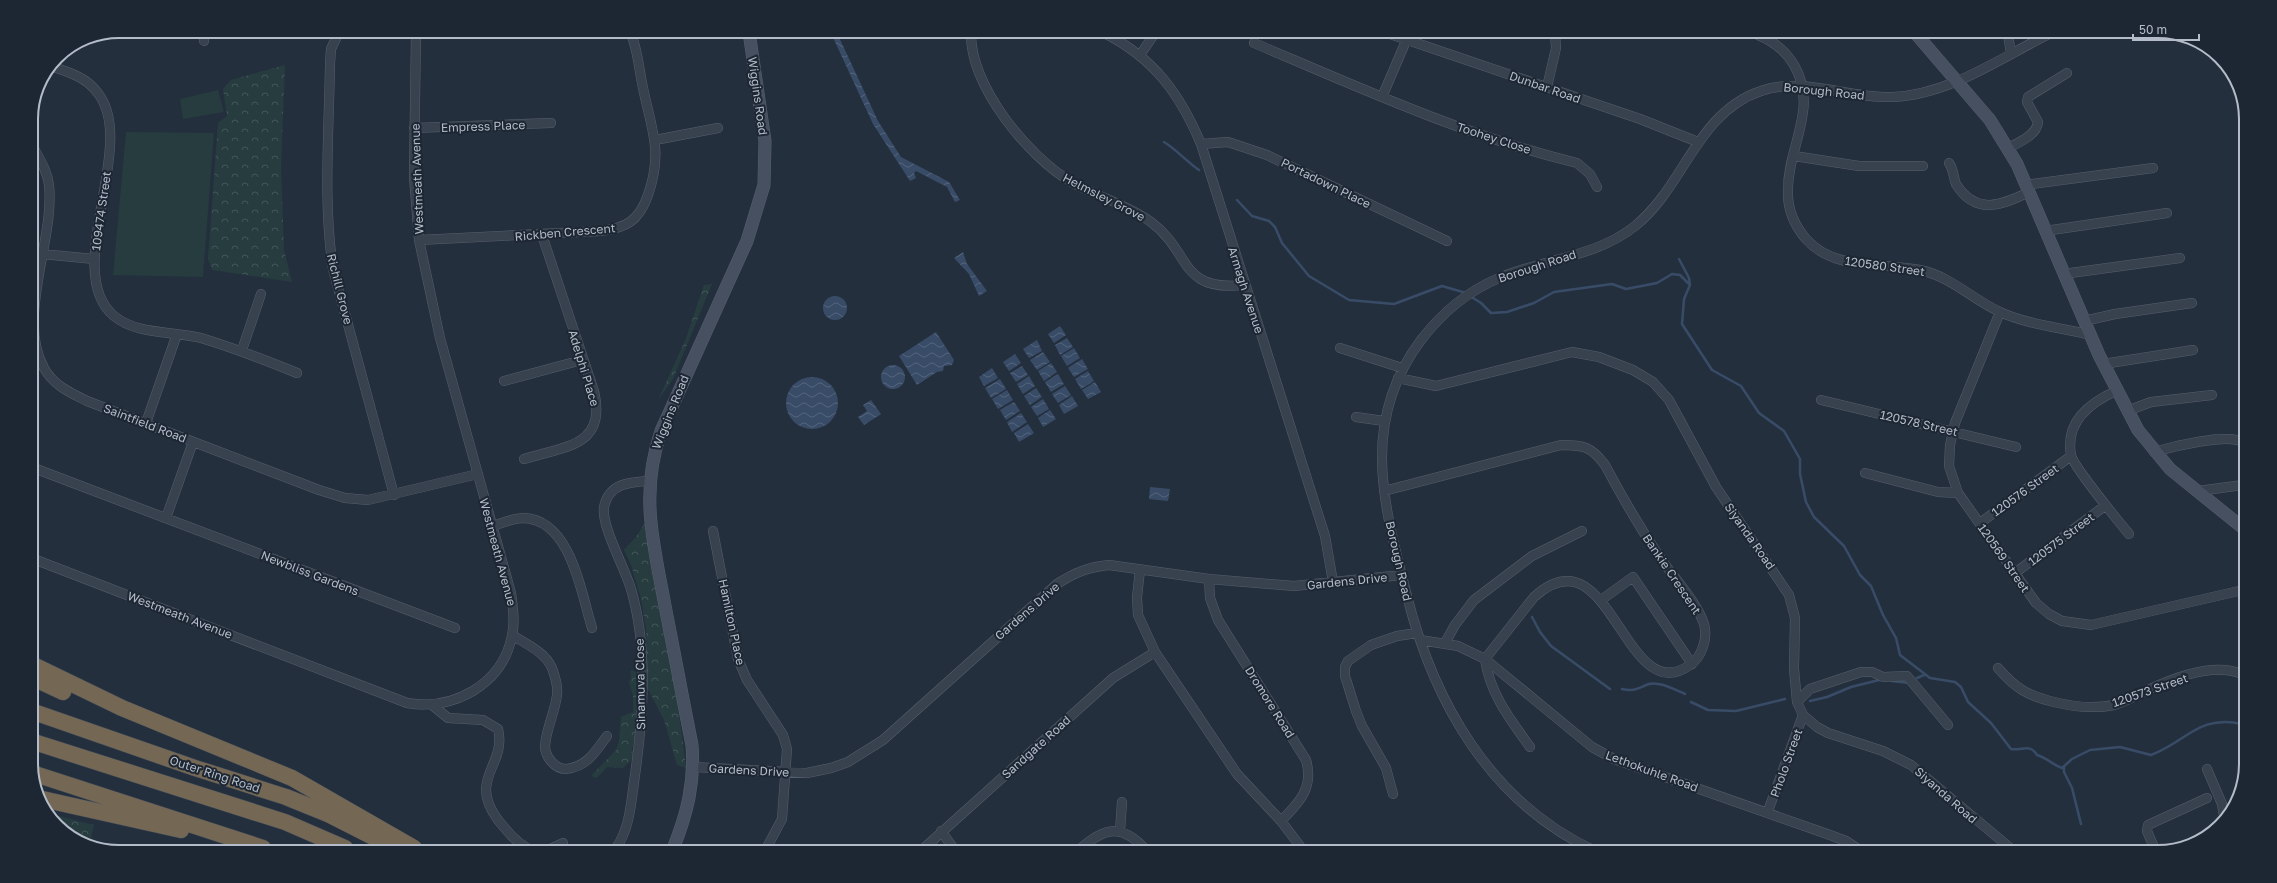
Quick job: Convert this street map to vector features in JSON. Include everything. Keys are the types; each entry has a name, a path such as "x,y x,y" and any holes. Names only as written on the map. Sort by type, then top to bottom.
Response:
{"highway":[{"path":"38,667 122,708 292,778 409,845"},
{"path":"38,680 72,696 128,718 219,749"},
{"name":"Outer Ring Road","path":"38,713 195,768 286,797 328,814 388,845"},
{"name":"Outer Ring Road","path":"38,743 285,822 338,845"},
{"path":"39,774 254,845"},
{"path":"47,800 156,826 232,838"}],"street":[{"name":"Richill Grove","path":"336,38 331,49 330,64 327,207 329,243 333,269 394,495"},
{"name":"Westmeath Avenue","path":"38,561 407,703 432,705 468,696 484,684 500,664 512,636 514,612 478,474 440,338 419,240 414,177 416,38"},
{"name":"Rickben Crescent","path":"419,240 542,235 618,229 637,217 646,201 655,175 657,161 655,140 631,38"},
{"name":"Wiggins Road","path":"674,845 688,807 694,767 649,520 649,482 654,452 661,431 747,241 764,185 765,141 750,38"},
{"name":"Helmsley Grove","path":"971,38 972,55 981,76 1011,126 1034,154 1074,183 1129,209 1155,224 1199,280 1217,286 1244,285"},
{"name":"Armagh Avenue","path":"1112,38 1140,55 1171,87 1185,109 1201,144 1244,285 1325,536 1333,582"},
{"path":"1140,55 1152,38"},
{"name":"Dunbar Road","path":"1399,38 1640,119 1698,142"},
{"path":"1547,87 1556,48 1555,38"},
{"path":"1764,38 1774,43 1791,59 1804,87"},
{"path":"1920,38 1990,120 2008,148 2103,364 2138,430 2154,452 2170,469 2239,525"},
{"path":"2008,38 2011,53"},
{"name":"Borough Road","path":"1583,845 1541,819 1506,789 1481,759 1456,722 1432,675 1418,636 1402,575 1384,491 1381,447 1384,421 1402,368 1436,322 1460,301 1485,285 1520,270 1601,246 1626,233 1657,205 1698,142 1727,109 1752,94 1783,86 1804,87 1859,95 1897,97 1921,93 1958,81 2042,38"},
{"path":"1382,97 1406,41"},
{"name":"Toohey Close","path":"1254,43 1382,97 1479,134 1577,164 1590,174 1597,188"},
{"name":"109474 Street","path":"56,68 79,77 90,84 102,98 109,115 111,129 108,164 94,259 96,282 99,294 113,315 132,326 177,334 242,350 297,373"},
{"path":"2008,148 2026,138 2037,126 2038,122 2027,102 2028,97 2067,73"},
{"name":"120580 Street","path":"1804,87 1802,116 1788,190 1791,212 1800,231 1816,248 1845,261 1907,267 1935,274 2000,312 2090,335"},
{"name":"Empress Place","path":"414,128 551,123"},
{"path":"655,140 718,128"},
{"name":"Portadown Place","path":"1201,144 1228,142 1267,155 1447,241"},
{"name":"Saintfield Road","path":"38,156 44,167 49,185 47,220 38,279"},
{"path":"1794,156 1864,167 1923,166"},
{"path":"1949,164 1952,168 1956,183 1963,192 1978,202 1998,206 2027,189 2153,168"},
{"path":"2045,231 2167,213"},
{"name":"Adelphi Place","path":"524,459 579,442 589,435 598,414 597,405 542,235"},
{"path":"42,254 94,259"},
{"path":"2063,274 2180,258"},
{"path":"242,350 261,294"},
{"path":"2084,321 2115,314 2192,303"},
{"name":"120569 Street","path":"2000,312 1952,432 1949,466 1958,493 2036,603 2049,614 2062,621 2082,625 2133,617 2239,591"},
{"path":"146,423 177,334"},
{"path":"1340,348 1402,368"},
{"path":"2103,364 2193,350"},
{"name":"Saintfield Road","path":"38,352 44,369 55,382 69,392 87,401 319,490 345,498 368,500 478,474"},
{"name":"Siyanda Road","path":"1398,378 1436,386 1572,352 1599,357 1633,370 1653,382 1663,393 1680,419 1716,488 1789,595 1795,618 1794,669 1797,702 1803,715 1817,727 1828,733 1883,751 1911,765 2007,845"},
{"path":"504,381 582,360"},
{"path":"2116,391 2094,402 2076,420 2071,434 2071,456 2129,534"},
{"path":"2127,411 2151,402 2212,395"},
{"name":"120578 Street","path":"1821,400 2016,447"},
{"path":"1356,417 1384,421"},
{"path":"2154,452 2187,444 2232,438 2239,441"},
{"path":"166,518 193,442"},
{"name":"Bankie Crescent","path":"1384,491 1561,445 1584,446 1590,449 1597,454 1661,559 1702,619 1705,631 1705,643 1692,664"},
{"name":"120576 Street","path":"1980,523 2071,456"},
{"name":"Newbliss Gardens","path":"38,470 454,628"},
{"path":"1865,473 1938,492 1958,493"},
{"name":"Sinamuva Close","path":"618,845 621,841 629,816 640,735 642,667 638,616 624,566 605,524 604,506 610,493 617,486 626,483 649,482"},
{"path":"2198,491 2239,486"},
{"name":"120575 Street","path":"2015,573 2106,505"},
{"path":"491,527 524,518 550,527 560,537 574,567 592,628"},
{"name":"Hamilton Place","path":"713,531 738,659 747,680 783,735 787,748 782,819 768,845"},
{"path":"1445,643 1455,625 1474,600 1532,556 1582,531"},
{"name":"Gardens Drive","path":"694,767 807,773 831,768 865,753 883,740 1057,584 1078,571 1109,565 1209,579 1294,586 1402,575"},
{"path":"1140,570 1137,597 1138,615 1155,652 1236,774 1281,821 1299,845"},
{"path":"1530,747 1502,706 1492,686 1485,659 1534,597 1551,585 1560,582 1580,584 1588,588 1601,600 1634,649 1651,666 1669,672 1677,672 1692,664 1633,577 1601,600"},
{"name":"Dromore Road","path":"1209,579 1212,609 1306,760 1309,769 1308,786 1305,793 1281,821"},
{"path":"512,636 542,654 551,667 557,694 545,746 548,757 554,764 563,769 574,768 589,760 608,736"},
{"name":"Lethokuhle Road","path":"1393,794 1386,768 1362,726 1345,676 1345,667 1348,661 1371,645 1397,636 1418,636 1472,651 1485,659 1602,753 1768,811 1846,841 1852,845"},
{"name":"Sandgate Road","path":"926,845 1113,678 1155,652"},
{"name":"120573 Street","path":"1998,668 2011,683 2034,697 2076,708 2115,705 2154,687 2206,672 2228,670 2239,673"},
{"path":"1797,702 1810,689 1861,672 1872,672 1883,677 1907,676 1948,725"},
{"path":"432,705 448,718 483,720 498,729 500,737 499,749 487,780 486,798 491,810 517,843 521,845"},
{"name":"Pholo Street","path":"1768,811 1803,715"},
{"path":"2206,769 2222,804 2223,811"},
{"path":"2153,845 2147,831 2148,825 2207,798"},
{"path":"1120,831 1122,802"},
{"path":"941,831 951,845"},
{"path":"1086,845 1105,832 1120,831 1137,839 1142,845"},
{"path":"559,845 563,843"}],"green space":[{"path":"285,65 281,166 284,250 292,282 212,270 208,259 218,123 227,116 223,89 231,80"},
{"path":"218,90 224,112 183,119 180,99"},
{"path":"126,132 214,133 203,277 113,275"},
{"path":"712,284 673,379 658,400 685,341 704,285"},
{"path":"645,523 673,676 686,768 677,765 664,720 647,687 646,629 641,599 631,565 624,550 636,537"},
{"path":"632,670 636,672 637,679 636,737 632,748 633,758 623,768 607,767 598,777 594,778 592,775 616,750 619,741 621,717 633,712 633,696 629,682 631,678 630,671"},
{"path":"57,816 94,825 90,840 78,834"}],"water":[{"path":"833,38 839,38 878,121 901,157 949,182 960,200 955,202 947,187 916,171 914,173 916,178 910,181 873,124"},
{"path":"963,252 967,264 987,291 979,296 969,274 954,258"},
{"path":"835,296 840,297 846,303 846,313 840,319 835,320 830,319 824,313 823,308 824,303 830,297"},
{"path":"1060,326 1066,335 1054,343 1048,334"},
{"path":"936,332 954,360 952,365 944,366 943,371 937,372 917,385 899,356"},
{"path":"1067,338 1073,347 1060,355 1055,345"},
{"path":"1037,340 1042,351 1029,358 1023,349"},
{"path":"1074,348 1080,358 1067,366 1061,356"},
{"path":"1043,352 1050,362 1037,370 1030,360"},
{"path":"1015,354 1021,363 1009,371 1003,362"},
{"path":"1082,359 1088,369 1074,377 1068,368"},
{"path":"1051,363 1057,372 1044,381 1038,371"},
{"path":"893,365 898,366 904,372 904,382 898,388 893,389 888,388 882,382 881,377 882,372 888,366"},
{"path":"1022,366 1028,375 1016,382 1010,373"},
{"path":"992,368 998,378 984,386 979,377"},
{"path":"1088,371 1094,381 1081,389 1075,379"},
{"path":"1058,374 1064,384 1051,392 1045,382"},
{"path":"1029,376 1035,386 1023,394 1017,384"},
{"path":"807,377 817,377 831,384 838,398 838,408 831,422 817,429 807,429 797,425 790,418 786,408 786,398 790,388 797,381"},
{"path":"1000,379 1006,389 991,398 985,388"},
{"path":"1095,382 1101,392 1088,399 1082,390"},
{"path":"1065,386 1071,395 1058,403 1052,394"},
{"path":"1036,388 1042,397 1030,405 1024,396"},
{"path":"1007,390 1013,400 998,409 992,399"},
{"path":"1072,396 1078,406 1064,414 1059,405"},
{"path":"1043,399 1049,409 1037,416 1031,407"},
{"path":"871,400 881,414 864,425 858,417 867,411 863,405"},
{"path":"1014,402 1020,411 1006,420 1000,410"},
{"path":"1050,410 1056,419 1043,427 1038,418"},
{"path":"1021,413 1027,422 1012,432 1007,422"},
{"path":"1028,424 1034,433 1019,442 1014,433"},
{"path":"1150,487 1170,489 1168,501 1149,499"}],"waterway":[{"path":"1164,142 1199,170"},
{"path":"1237,200 1252,216 1269,221 1275,227 1282,243 1309,276 1349,300 1394,304 1442,286 1466,293"},
{"path":"1679,259 1689,278 1690,285"},
{"path":"1470,296 1481,303 1491,313 1507,312 1534,303 1554,292 1612,284 1626,289 1657,283 1672,274 1680,275 1690,285 1684,299 1682,324 1712,370 1741,386 1759,413 1784,431 1800,459 1800,474 1806,502 1814,517 1844,546 1860,575 1871,586 1883,615 1896,638 1900,655 1930,678 1955,682 1961,687 1968,702 1991,723 2011,749 2032,749 2037,755 2062,768 2072,759 2090,750 2120,747 2151,755 2163,750 2204,726 2227,722 2239,724"},
{"path":"1532,617 1540,632 1551,646 1610,689"},
{"path":"1917,678 1924,675"},
{"path":"1810,701 1827,697 1851,687 1879,680"},
{"path":"1892,681 1909,683"},
{"path":"1622,689 1633,690 1653,683 1667,686 1685,694"},
{"path":"1691,702 1708,710 1736,711 1785,699"},
{"path":"2064,766 2064,772 2072,788 2081,824"}]}
